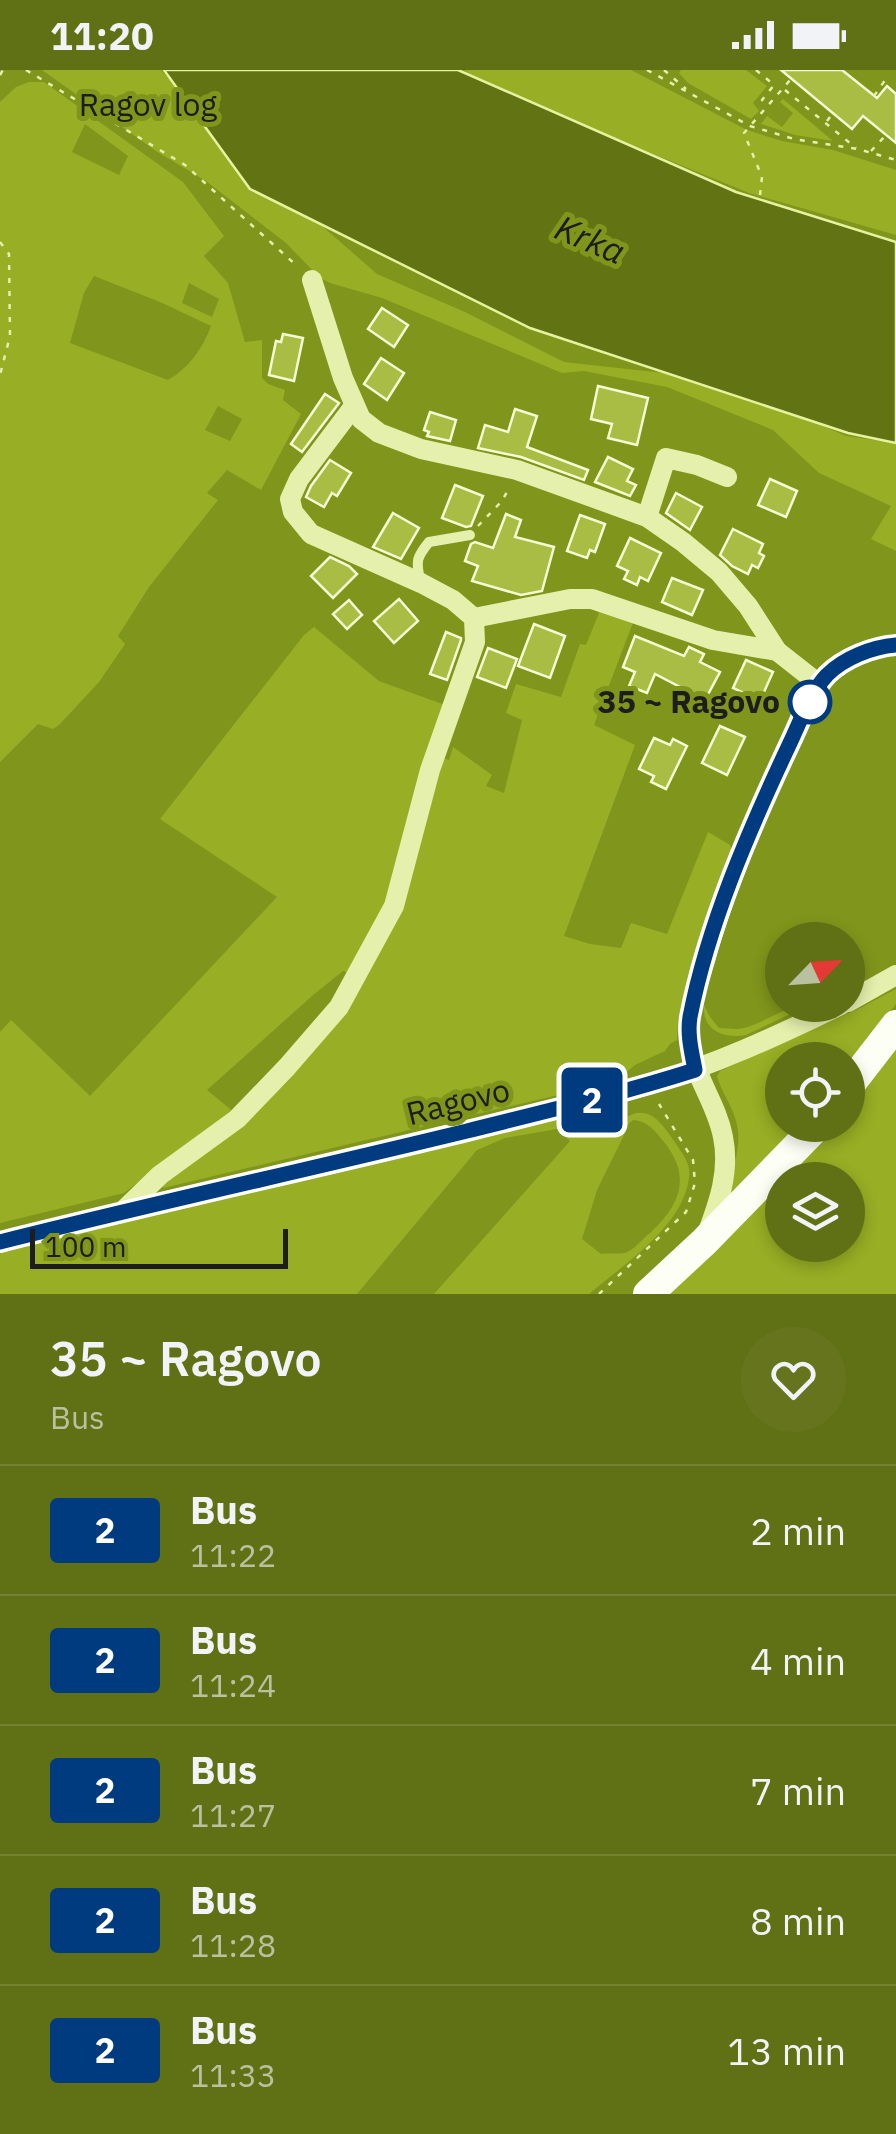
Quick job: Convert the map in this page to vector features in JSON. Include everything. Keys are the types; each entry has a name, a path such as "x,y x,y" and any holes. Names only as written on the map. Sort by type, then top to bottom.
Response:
{"main road":[{"path":"865,1065 896,1025"},
{"path":"648,1294 801,1142"}],"street":[{"path":"312,280 361,419 379,433 422,449 517,470 646,517 719,572 748,606 776,651 819,684"},
{"path":"354,406 299,479 290,499 293,512 312,534 421,582 453,600 474,618 570,599 592,599 713,640 776,651"},
{"path":"646,517 666,458 727,477"},
{"name":"Ragovo","path":"124,1210 160,1176 238,1119 339,1007 394,906 430,770 474,642 474,618"},
{"path":"704,1242 725,1179 726,1156 714,1109 695,1070 690,1020 716,923 752,824 819,684 858,654 896,645"},
{"path":"865,992 896,975"},
{"name":"Ragovo","path":"0,1242 647,1085 695,1070 805,1022"}],"lane":[{"path":"421,582 418,556 428,542 470,535"}],"path":[{"path":"26,70 185,165 312,280"},
{"path":"648,70 750,126 896,160"},
{"path":"664,70 690,93"},
{"path":"756,70 774,85 762,100 768,105"},
{"path":"874,96 888,76"},
{"path":"760,195 762,178 744,133 791,79"},
{"path":"784,89 858,149"},
{"path":"826,122 833,113"},
{"path":"870,152 886,134"},
{"path":"0,242 9,254 10,336 0,375"},
{"path":"470,535 502,501 517,470"},
{"path":"599,1294 686,1212 694,1184 692,1160 647,1085"}],"green space":[{"name":"Ragov log","path":"42,70 161,70 216,133 377,274 465,312 564,362 682,375 754,396 846,436 896,443 896,551 871,539 891,506 819,473 773,430 667,387 584,371 562,373 382,298 330,283 206,181 156,151"},
{"path":"464,70 631,70 747,130 896,170 896,235 749,193 480,83"},
{"path":"746,70 767,86 753,103 759,111 751,119 688,83 679,73"},
{"path":"44,82 183,182 224,236 204,256 228,283 245,342 262,340 262,378 285,390 283,400 301,414 261,490 227,470 207,493 218,500 149,587 118,636 125,644 99,682 60,724 53,729 38,724 0,762 0,102 16,87","holes":["85,124 128,156 119,175 72,152","94,276 211,326 194,357 168,380 70,343 84,293","189,283 219,299 212,317 182,303","218,406 242,419 230,441 205,430"]},
{"path":"783,99 833,141 761,124 767,116 782,127 793,113 780,102"},
{"path":"601,608 634,620 594,725 635,745 564,936 621,948 631,923 667,934 708,832 730,845 732,851 678,1022 677,1040 623,1075 588,1088 163,1188 162,1181 347,1003 440,757 449,760 453,747 492,775 486,786 504,793 522,720 506,713 516,684 561,697 580,644 586,645"},
{"path":"314,627 379,681 445,705 391,901 353,975 343,971 207,1090 235,1113 124,1193 0,1223 0,1032 11,1020 90,1096 277,897 160,819"},
{"path":"896,989 896,1004 865,1044 784,1042 829,1022 865,1022 865,1005"},
{"path":"704,1005 719,1028 744,1028 765,1019 773,1022 738,1036 716,1031 704,1014"},
{"path":"896,1043 896,1294 664,1294 765,1191 765,1262 865,1262 865,1162 793,1162 812,1142 865,1142 865,1082"},
{"path":"765,1051 765,1142 782,1142 727,1201 738,1131 717,1076 720,1071"},
{"path":"603,1109 614,1114 616,1129 626,1131 597,1190 582,1239 601,1254 625,1253 669,1212 679,1190 678,1167 664,1142 643,1122 633,1120 626,1126 625,1118 641,1113 654,1117 685,1158 689,1177 683,1199 665,1226 589,1294 434,1294 570,1141 557,1129 505,1138 477,1150 357,1294 0,1294 0,1246"}],"water":[{"name":"Krka","path":"164,70 458,70 736,192 896,242 896,443 848,433 530,328 250,189"}],"building":[{"path":"781,70 842,70 877,98 887,86 896,94 896,143 863,116 852,129"},
{"path":"382,308 408,325 394,347 368,329"},
{"path":"283,334 303,338 294,381 269,375 276,341 281,342"},
{"path":"381,358 404,373 387,400 364,384"},
{"path":"598,386 648,398 637,445 608,438 612,424 591,419"},
{"path":"325,394 339,403 302,452 291,444"},
{"path":"515,409 537,416 527,447 588,470 584,480 521,457 478,448 485,425 508,432"},
{"path":"430,412 456,420 450,441 427,436 429,432 424,430"},
{"path":"608,457 633,469 627,481 636,485 630,496 595,482"},
{"path":"330,460 351,473 337,496 332,493 324,507 306,497"},
{"path":"770,479 797,491 786,517 758,505"},
{"path":"455,485 483,496 471,526 442,518"},
{"path":"676,493 702,507 690,530 666,513"},
{"path":"393,513 419,528 401,559 373,547"},
{"path":"506,514 521,520 515,537 554,547 542,591 521,595 472,581 478,566 465,561 471,544 493,548"},
{"path":"580,515 605,524 595,552 590,550 587,558 567,551"},
{"path":"733,529 763,544 759,553 764,556 758,568 752,565 748,574 720,555"},
{"path":"630,538 661,553 648,581 640,577 637,585 624,579 628,571 617,566"},
{"path":"330,557 357,574 333,598 311,576"},
{"path":"672,578 703,590 692,615 662,602"},
{"path":"399,599 418,621 394,643 374,621"},
{"path":"349,600 362,615 347,629 333,614"},
{"path":"534,624 565,636 550,678 518,666"},
{"path":"446,632 461,638 447,680 430,674"},
{"path":"635,636 684,656 689,647 704,654 700,662 720,672 705,700 655,674 647,693 629,686 635,672 623,667"},
{"path":"488,648 517,659 506,688 477,677"},
{"path":"746,660 773,672 760,701 733,688"},
{"path":"720,726 745,737 727,775 702,763"},
{"path":"654,738 670,745 673,739 687,746 666,789 651,782 654,776 639,769"}],"bus line":[{"name":"2","path":"0,1242 594,1100 695,1070 690,1020 706,958 728,888 774,776 819,684 831,671 858,654 896,645"}],"place":[{"name":"35 ~ Ragovo","path":"810,702"}]}
